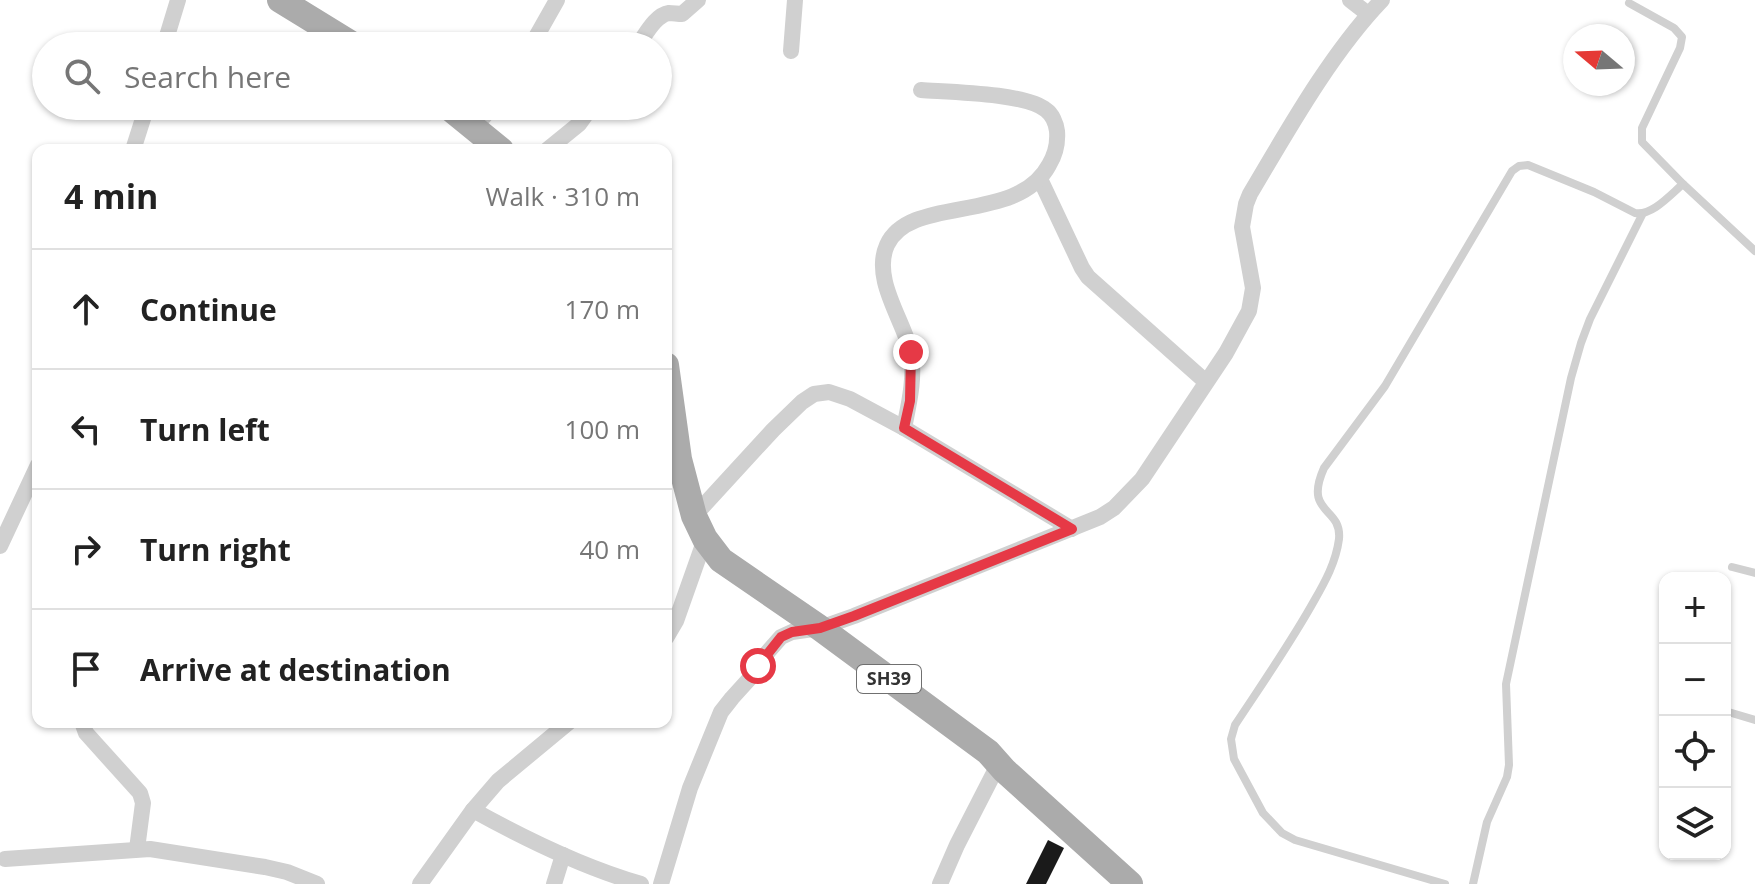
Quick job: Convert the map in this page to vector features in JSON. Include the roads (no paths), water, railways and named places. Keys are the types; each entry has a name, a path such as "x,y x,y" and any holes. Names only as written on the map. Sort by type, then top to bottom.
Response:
{"main road":[{"path":"280,0 332,32"},
{"path":"464,120 494,144"},
{"name":"SH39","path":"672,409 679,459 700,527 721,560 820,628 988,752 998,765 1130,884"}],"street":[{"path":"168,32 178,0"},
{"path":"539,32 557,0"},
{"path":"647,32 662,16 667,13 682,14 698,0"},
{"path":"791,51 795,0"},
{"path":"1350,0 1368,14"},
{"path":"661,884 690,788 721,712 781,637 820,628 901,599 1100,517 1126,498 1142,479 1206,382 1252,302 1253,288 1242,227 1246,204 1342,47 1382,0"},
{"path":"904,428 910,401 911,352 888,294 883,258 888,243 897,232 916,221 1015,196 1032,187 1051,162 1057,143 1057,127 1048,110 1037,104 987,95 921,90"},
{"path":"135,144 143,120"},
{"path":"474,128 481,120"},
{"path":"554,144 582,120"},
{"path":"1040,179 1088,277 1206,382"},
{"path":"672,628 700,527 773,430 814,394 838,393 904,428 1072,529"},
{"path":"0,546 32,478"},
{"path":"84,728 140,793 143,803 137,849"},
{"path":"420,884 473,810 498,781 561,728"},
{"path":"940,884 998,765"},
{"path":"473,810 591,868 641,884"},
{"path":"5,859 150,849 265,867 317,884"},
{"path":"554,884 563,855"}],"lane":[{"path":"1629,3 1674,28 1682,37 1680,48 1642,128 1642,142 1755,251"},
{"path":"1445,884 1295,840 1282,833 1263,813 1234,759 1231,739 1235,725 1292,641 1328,577 1337,553 1337,523 1319,502 1317,493 1324,468 1385,386 1512,171 1528,165 1642,215"},
{"path":"1473,884 1487,822 1507,777 1506,684 1571,378 1590,319 1642,215 1683,184"},
{"path":"1732,567 1755,573"},
{"path":"1731,713 1755,720"}]}
